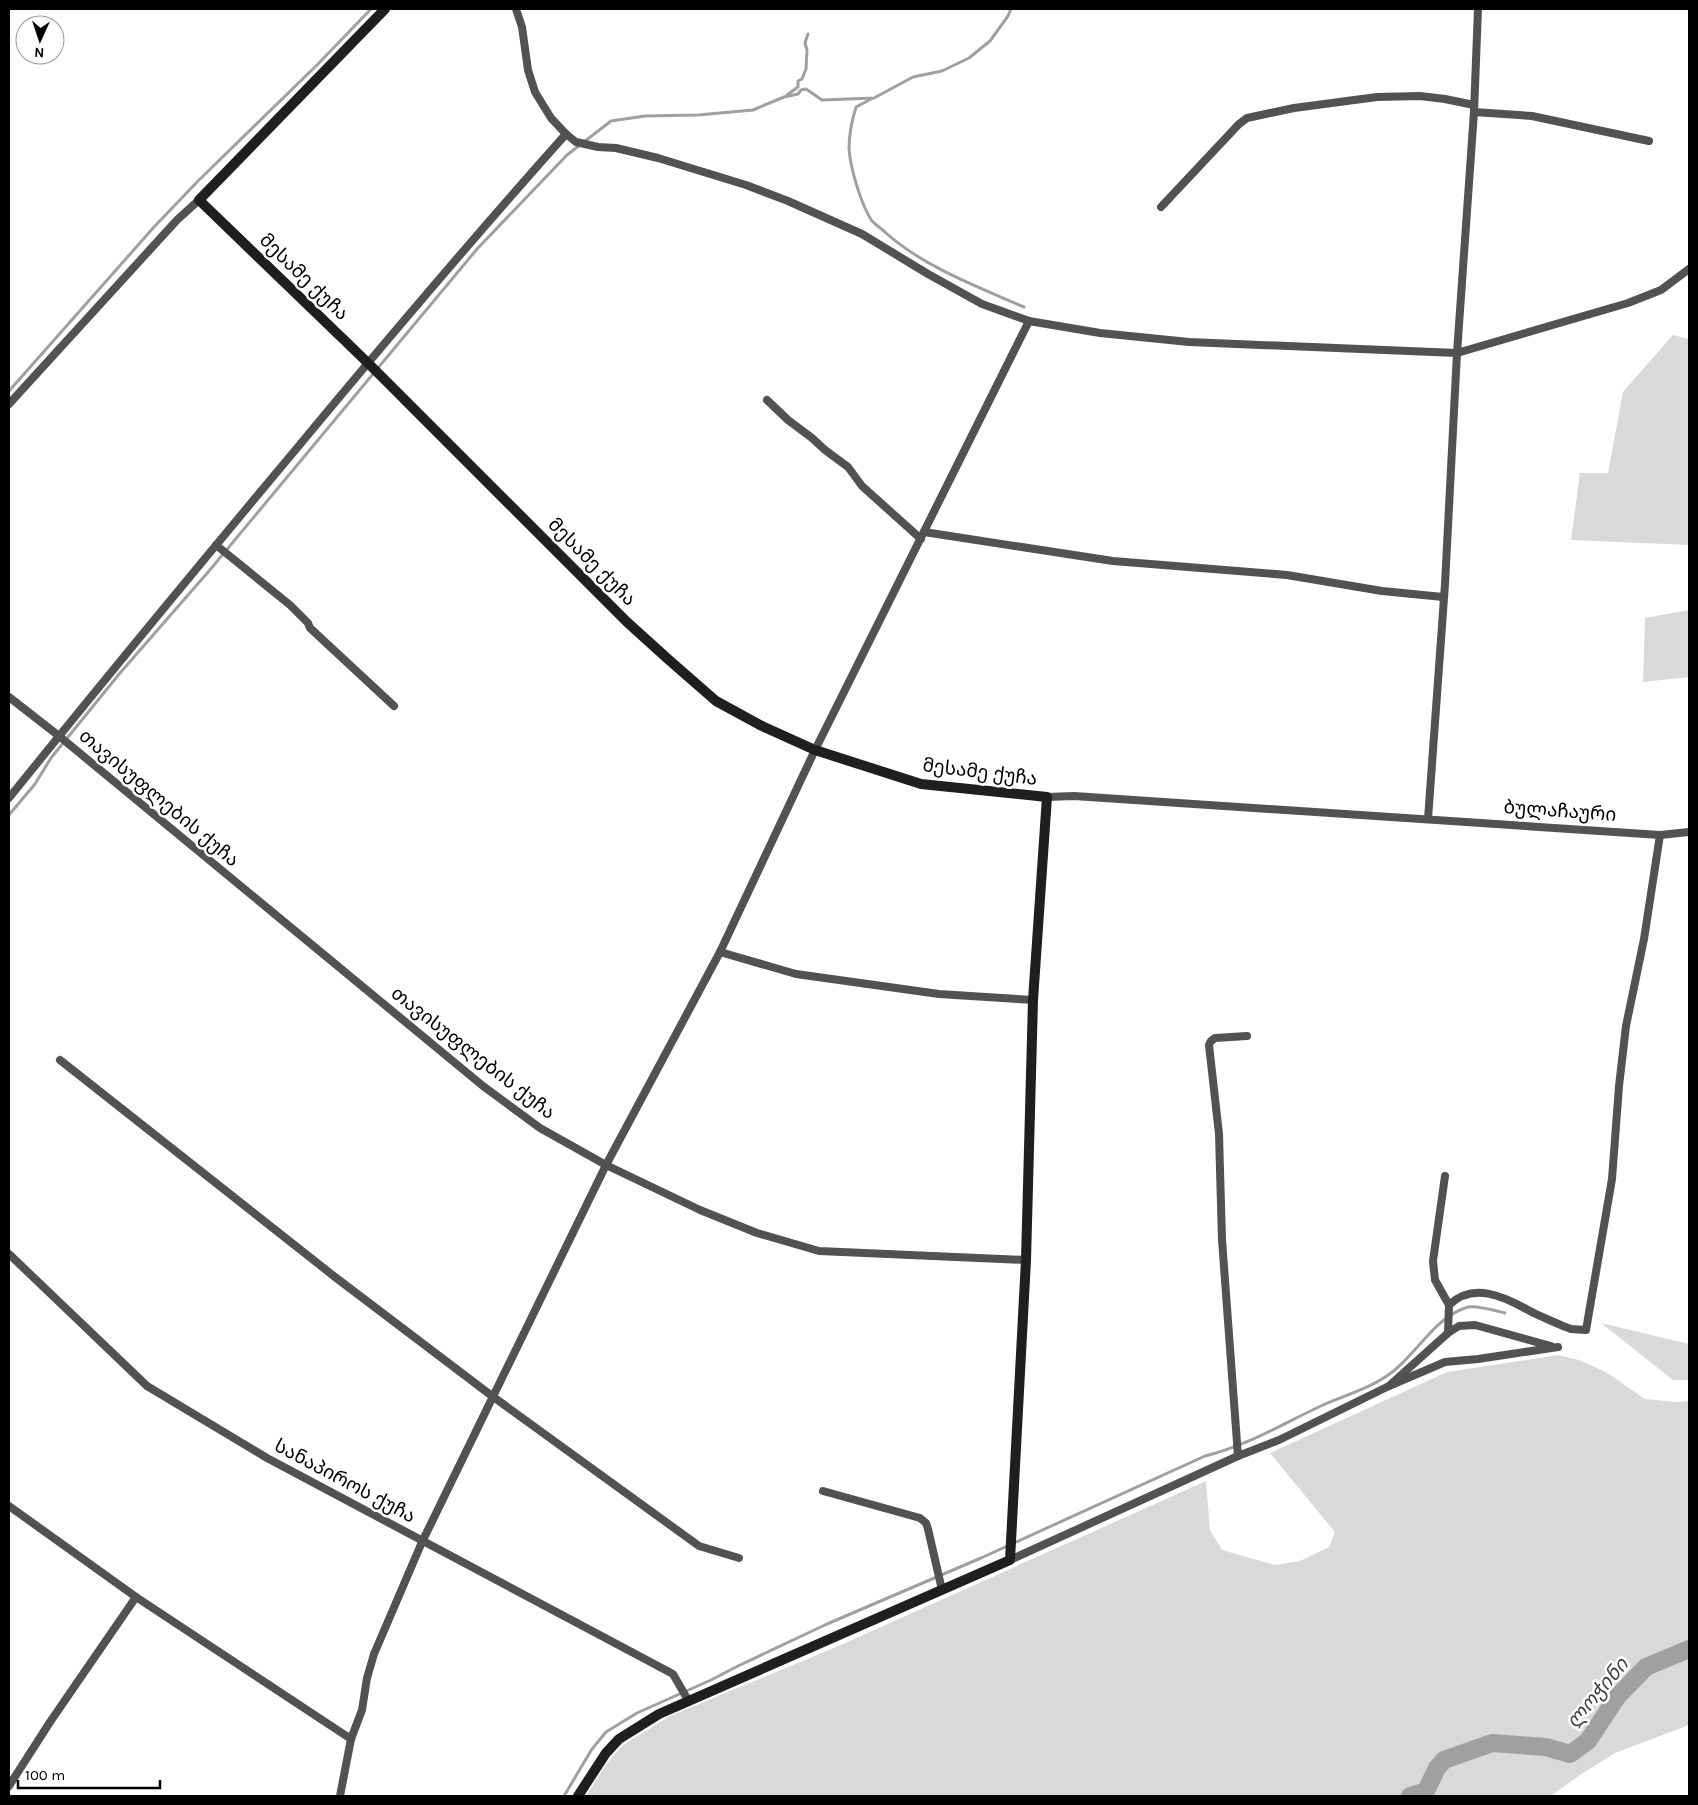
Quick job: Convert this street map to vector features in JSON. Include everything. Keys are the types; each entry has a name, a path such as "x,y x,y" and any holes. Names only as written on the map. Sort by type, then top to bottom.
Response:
{"street":[{"path":"9,404 177,220 199,200 385,9"},
{"path":"516,9 522,27 528,70 535,92 551,118 576,142 598,147 616,148 658,158 746,185 788,201 862,234 982,304 1028,321 1100,333 1188,342 1458,353 1628,304 1661,290 1689,269"},
{"path":"1428,819 1474,109 1478,9"},
{"path":"1161,208 1239,124 1247,118 1294,108 1395,96 1445,99 1474,109 1532,116 1649,141"},
{"path":"9,798 368,363 566,134"},
{"name":"მესამე ქუჩა","path":"199,200 368,363 520,516 669,660 716,701 762,726 815,750 921,784 1047,797"},
{"path":"340,1796 351,1739 362,1710 367,1678 374,1654 422,1542 606,1165 720,952 815,750 1028,321"},
{"path":"767,400 788,420 848,466 862,486 922,536 1113,561 1287,575 1382,591 1443,597"},
{"path":"216,545 290,605 308,623 310,628 394,706"},
{"name":"თავისუფლების ქუჩა","path":"9,697 59,736 483,1086 540,1128 606,1165 653,1189 757,1233 819,1251 1026,1260"},
{"name":"ბულაჩაური","path":"1047,797 1074,796 1660,834 1689,832"},
{"path":"1010,1560 1026,1260 1033,1000 1047,797"},
{"path":"1449,1305 1463,1295 1478,1292 1492,1294 1516,1302 1563,1326 1571,1329 1586,1330 1612,1179 1626,1026 1644,938 1660,834"},
{"path":"720,952 796,974 939,994 1033,1000"},
{"path":"1238,1456 1222,1240 1219,1134 1209,1045 1211,1040 1215,1038 1247,1036"},
{"path":"60,1060 328,1271 492,1396 700,1546 739,1558"},
{"path":"1445,1176 1433,1261 1435,1280 1449,1305 1448,1333"},
{"name":"სანაპიროს ქუჩა","path":"9,1254 146,1386 267,1458 673,1674 688,1700"},
{"path":"578,1796 606,1753 619,1738 659,1714 688,1700 1010,1560 1238,1456 1278,1440 1389,1386 1445,1362 1558,1347 1475,1325 1459,1326 1448,1333 1389,1386"},
{"path":"823,1491 920,1518 926,1523 928,1529 942,1590"},
{"path":"9,1506 136,1597 351,1739"},
{"path":"9,1786 50,1722 136,1597"}],"shaded area":[{"path":"1673,335 1689,339 1689,545 1571,540 1580,473 1608,473 1623,392"},
{"path":"1689,610 1689,677 1643,682 1645,618"},
{"path":"1601,1323 1689,1344 1689,1380 1673,1380"},
{"path":"1558,1355 1579,1360 1606,1372 1645,1399 1676,1402 1689,1401 1689,1725 1615,1753 1551,1796 586,1796 607,1763 623,1745 670,1716 834,1648 1206,1481 1210,1530 1222,1550 1275,1565 1300,1561 1329,1547 1335,1532 1270,1453 1447,1372"}],"waterway":[{"path":"9,391 154,227 371,9"},
{"path":"9,815 35,784 51,758 120,673 209,571 477,249 567,155 611,121 645,116 698,115 753,110 784,97 798,94 801,90 806,89 822,100 874,98 913,77 942,71 969,58 990,41 1011,9"},
{"path":"787,95 798,87 798,81 802,79 806,69 807,50 805,43 808,34"},
{"path":"871,99 856,107 851,127 849,148 851,165 857,186 872,221 901,245 934,266 1024,307"},
{"path":"564,1796 592,1749 606,1732 637,1713 711,1680 827,1624 981,1558 1205,1456 1251,1440 1323,1405 1367,1387 1401,1365 1436,1327 1456,1312 1472,1307 1486,1308 1505,1313"},
{"name":"ლოჭინი","path":"1410,1796 1426,1791 1437,1768 1444,1760 1492,1743 1546,1747 1570,1754 1588,1741 1617,1697 1646,1667 1689,1649"}]}
